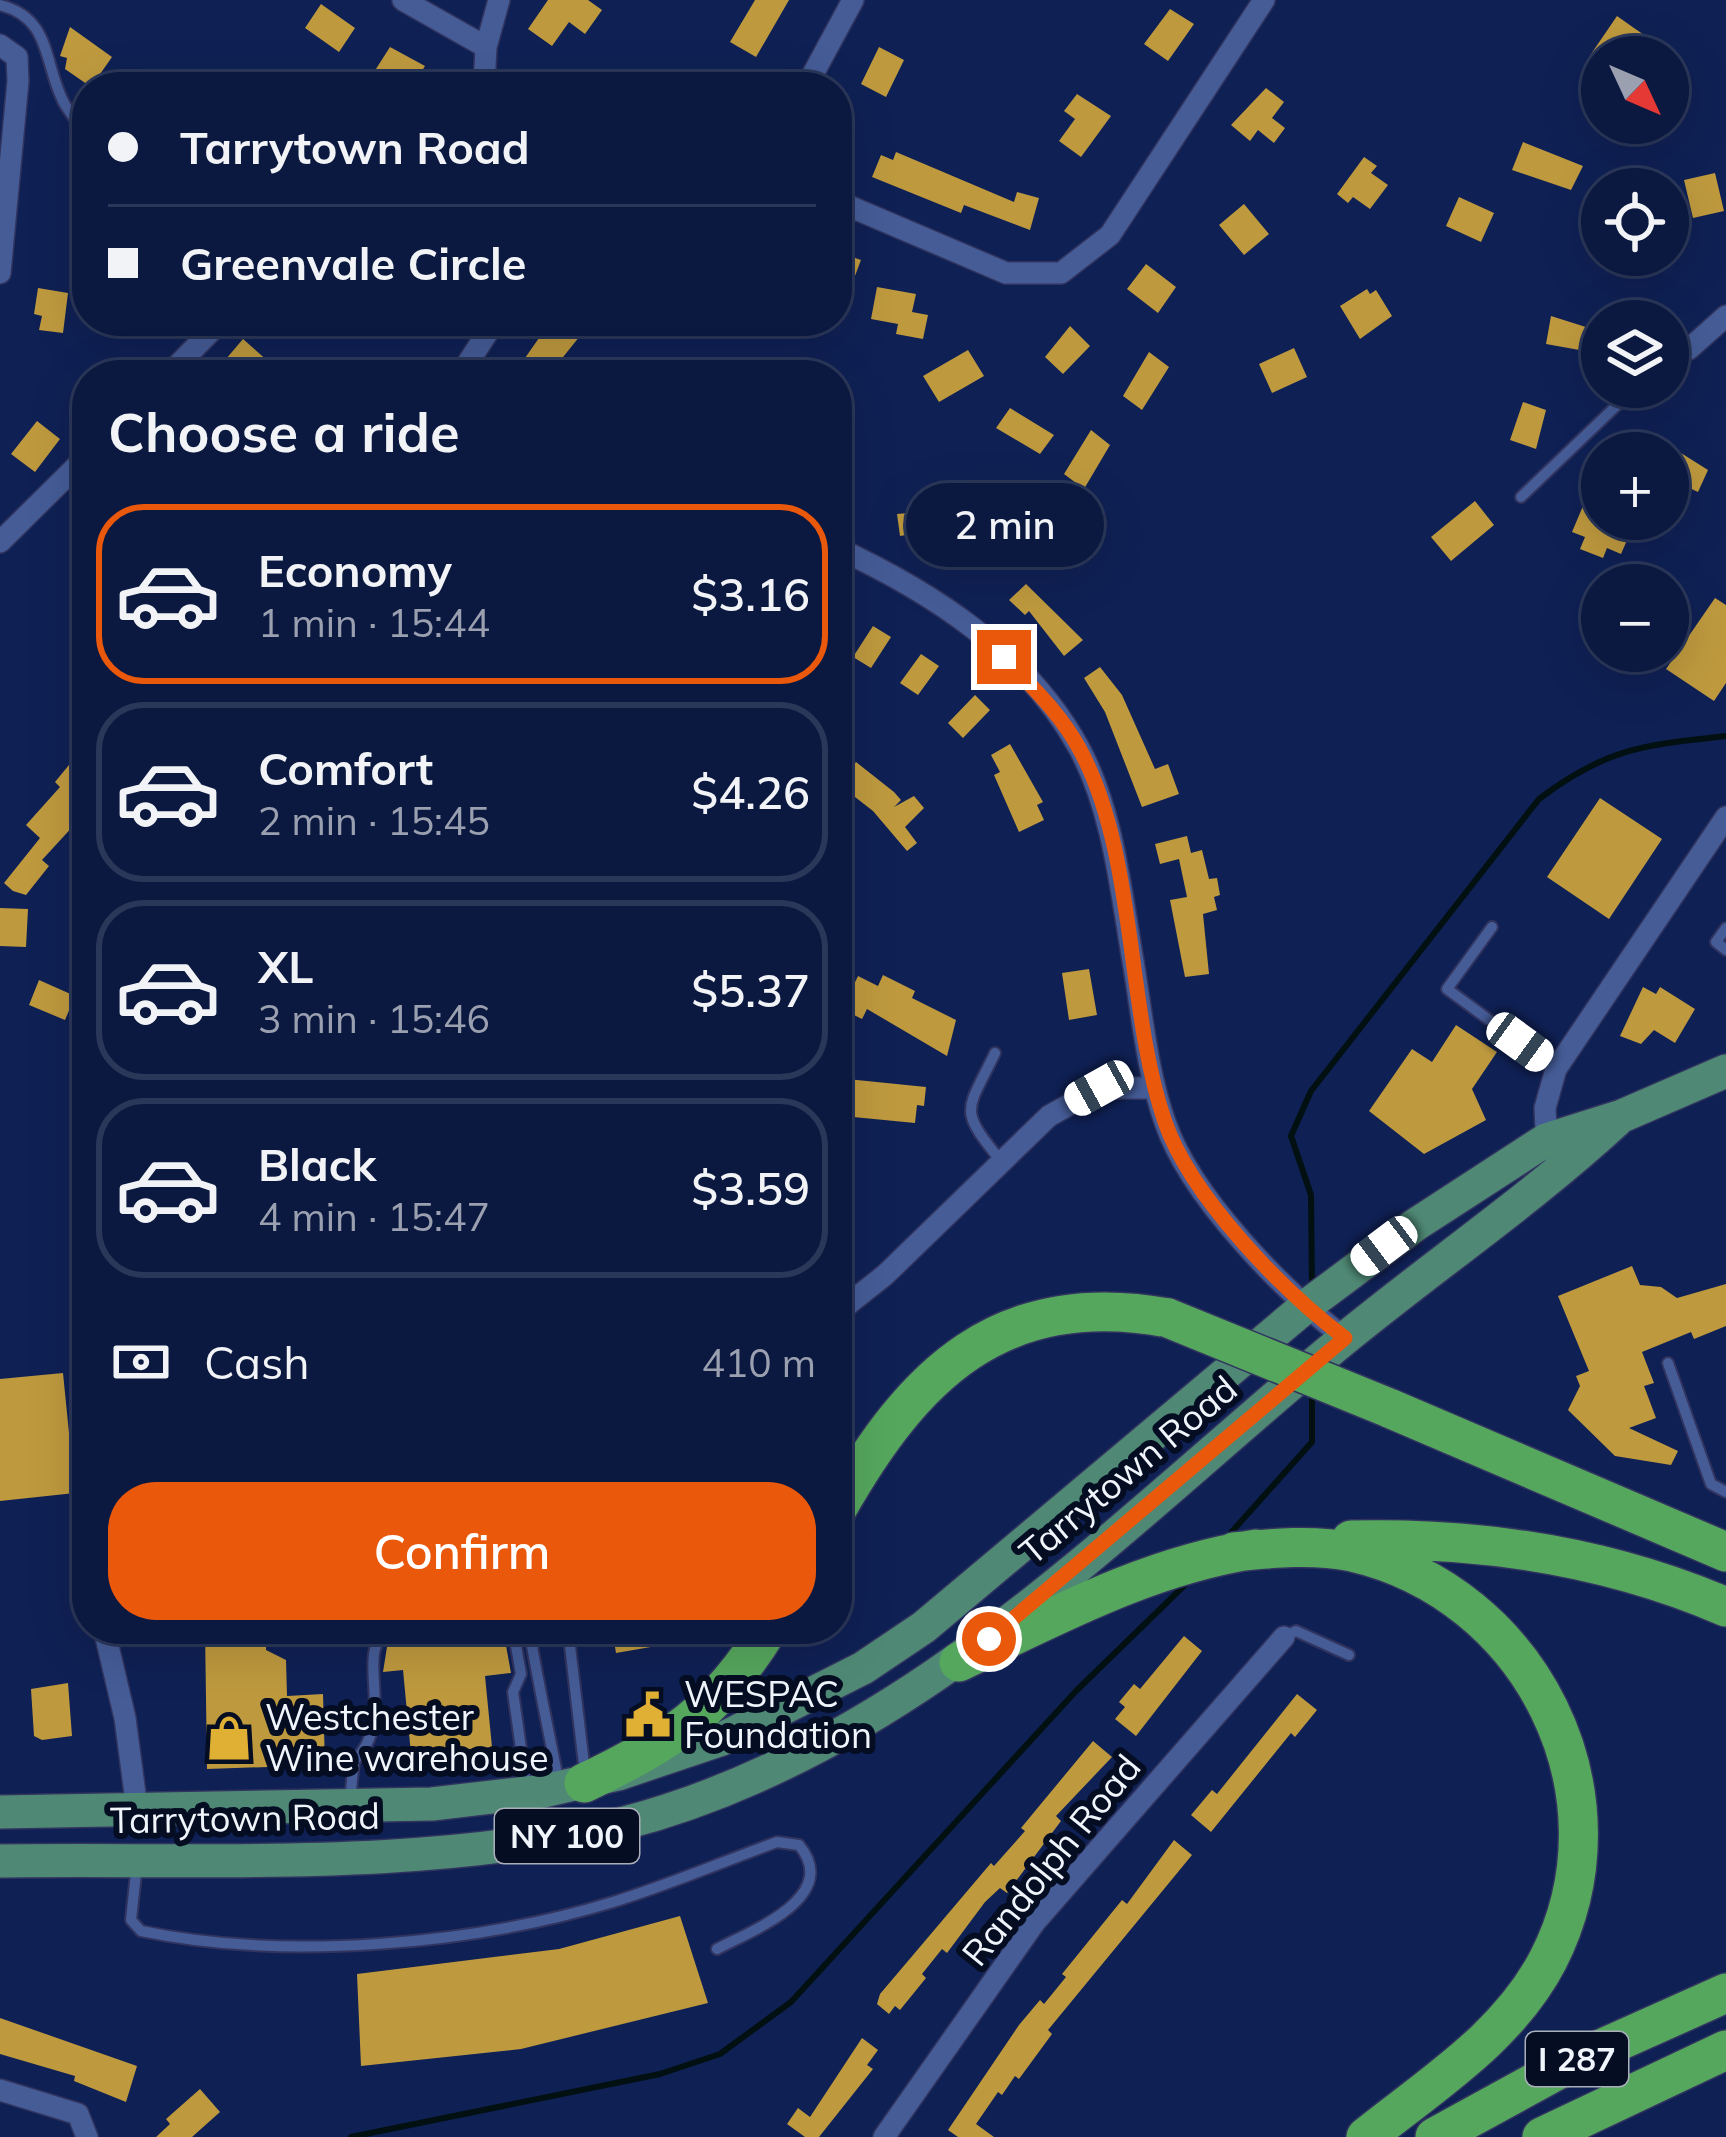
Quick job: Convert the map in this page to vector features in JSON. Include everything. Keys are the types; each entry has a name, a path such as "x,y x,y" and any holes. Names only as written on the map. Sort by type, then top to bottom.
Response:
{"highway":[{"path":"852,1485 901,1408 971,1350 1022,1327 1076,1315 1130,1312 1168,1318 1726,1552"},
{"path":"958,1662 1126,1584 1234,1552 1340,1540 1466,1543 1592,1563 1726,1607"},
{"path":"1234,1552 1290,1547 1351,1552 1442,1588 1495,1629 1535,1680 1552,1711 1574,1781 1579,1850 1574,1886 1564,1922 1532,1988 1486,2042 1366,2137"},
{"path":"557,1788 690,1726 742,1670 758,1644"},
{"name":"I 287","path":"1435,2137 1574,2061 1726,1993"},
{"name":"I 287","path":"1545,2137 1726,2050"},
{"path":"1545,2137 1726,2074"}],"main road":[{"name":"Tarrytown Road","path":"0,1812 350,1806 557,1788 722,1739 863,1669 984,1580 1305,1307 1400,1235 1546,1140 1725,1075"},
{"name":"Tarrytown Road","path":"0,1861 442,1852 589,1832 696,1801 766,1773 866,1724 958,1662 1345,1338 1549,1180 1622,1116"},
{"path":"137,1810 137,1859"}],"street":[{"path":"403,0 486,47"},
{"path":"485,72 486,47 500,0"},
{"path":"814,72 853,0"},
{"path":"852,207 1006,273 1061,273 1110,236 1264,0"},
{"path":"0,45 17,57 0,273"},
{"path":"1689,349 1726,316"},
{"path":"183,360 206,336"},
{"path":"0,542 72,471"},
{"path":"852,555 904,579 980,632 1052,707 1080,749 1117,872 1155,1088 1184,1162 1305,1307 1345,1338"},
{"path":"1549,1180 1545,1108 1556,1069 1726,817"},
{"path":"852,1301 885,1275 1048,1116 1099,1088 1155,1088"},
{"name":"Randolph Road","path":"884,2137 1035,1922 1284,1637"},
{"path":"107,1644 137,1810"},
{"path":"0,2090 78,2114 87,2137"}],"lane":[{"path":"0,5 19,9 44,36 64,102 72,113"},
{"path":"1521,497 1614,408"},
{"path":"1492,927 1447,989 1556,1069"},
{"path":"1726,928 1716,942 1726,950"},
{"path":"995,1053 968,1109 971,1124 1001,1162"},
{"path":"1668,1363 1711,1484 1726,1492"},
{"path":"1284,1637 1296,1631 1348,1654"},
{"path":"350,1806 354,1761 371,1745 378,1719 371,1653 376,1644"},
{"path":"516,1644 521,1674 512,1692 557,1788"},
{"path":"532,1644 545,1722 555,1742 557,1788"},
{"path":"557,1788 586,1764 570,1644"},
{"path":"555,1742 579,1732"},
{"path":"137,1859 131,1920 141,1931 299,1945 471,1934 611,1902 776,1842 800,1845 809,1864 801,1898 791,1910 717,1949"}],"building":[{"path":"548,0 588,0 602,10 585,34 569,22 552,46 528,29"},
{"path":"755,0 789,0 756,57 730,42"},
{"path":"321,4 355,28 339,52 305,28"},
{"path":"1170,9 1194,24 1168,61 1144,44"},
{"path":"1617,16 1646,36 1603,36"},
{"path":"70,27 112,57 102,72 72,74 65,69 67,58 60,56"},
{"path":"390,47 425,66 421,72 374,72"},
{"path":"879,47 904,60 886,97 861,84"},
{"path":"1266,88 1284,102 1272,118 1285,128 1274,143 1258,130 1250,141 1231,125"},
{"path":"1077,94 1111,116 1081,157 1059,141 1075,119 1064,111"},
{"path":"1523,142 1583,166 1571,190 1512,170"},
{"path":"896,152 1014,202 1017,192 1039,198 1030,230 964,205 961,213 872,177 881,155 893,160"},
{"path":"1364,157 1377,166 1371,173 1388,185 1370,209 1353,197 1348,203 1337,194"},
{"path":"1715,173 1724,211 1693,218 1689,179"},
{"path":"1459,197 1494,213 1481,242 1446,226"},
{"path":"1244,204 1269,234 1244,255 1219,225"},
{"path":"852,257 861,260 852,284"},
{"path":"1146,264 1176,287 1158,313 1127,289"},
{"path":"877,287 916,294 912,312 928,315 923,339 896,334 898,324 871,319"},
{"path":"38,288 68,293 63,333 39,330 42,316 34,314"},
{"path":"1367,289 1370,294 1376,290 1392,316 1360,339 1340,306"},
{"path":"1551,316 1581,325 1581,350 1546,344"},
{"path":"1070,326 1090,346 1063,374 1045,357"},
{"path":"540,336 580,336 561,360 525,358"},
{"path":"243,339 267,360 225,360"},
{"path":"1294,348 1307,377 1272,393 1259,364"},
{"path":"968,350 984,376 939,402 923,376"},
{"path":"1149,352 1169,367 1142,410 1123,396"},
{"path":"1523,402 1546,410 1536,449 1510,440"},
{"path":"1010,408 1054,435 1040,454 996,428"},
{"path":"37,421 60,439 35,472 11,454"},
{"path":"1091,430 1110,445 1084,489 1064,474"},
{"path":"1689,458 1708,470 1698,492 1689,488"},
{"path":"1475,501 1494,525 1451,561 1431,537"},
{"path":"951,509 953,527 900,536 897,514"},
{"path":"1581,511 1581,535 1572,532"},
{"path":"1584,540 1627,540 1621,554 1607,548 1603,558 1580,549"},
{"path":"1026,584 1083,640 1064,656 1029,611 1025,615 1009,600"},
{"path":"1715,598 1726,605 1726,683 1714,701 1670,672 1689,672 1689,636"},
{"path":"873,626 891,637 871,668 853,657"},
{"path":"921,654 939,666 918,695 900,683"},
{"path":"1100,667 1122,695 1155,769 1168,764 1179,794 1142,807 1105,712 1084,678"},
{"path":"975,695 990,710 963,738 948,723"},
{"path":"1010,744 1043,802 1037,805 1044,820 1019,832 994,775 1000,772 991,755"},
{"path":"72,761 72,827 42,860 49,866 26,895 13,891 4,883 40,838 26,825 60,787 55,782"},
{"path":"856,762 901,800 894,807 914,796 924,808 905,827 917,843 907,851 873,811 852,795"},
{"path":"1600,798 1662,839 1609,919 1547,877"},
{"path":"1187,836 1191,853 1202,850 1209,879 1217,878 1220,895 1214,897 1217,910 1203,914 1209,974 1185,977 1170,900 1187,897 1179,859 1160,864 1155,844"},
{"path":"0,908 28,909 26,947 0,946"},
{"path":"1089,969 1097,1015 1069,1020 1062,973"},
{"path":"883,975 915,991 912,998 956,1020 947,1056 867,1009 862,1019 852,1014 852,988 858,976 878,986"},
{"path":"39,980 72,995 65,1020 29,1005"},
{"path":"1643,987 1656,994 1660,987 1695,1009 1675,1043 1654,1030 1641,1044 1620,1036"},
{"path":"1456,1025 1497,1052 1472,1089 1486,1120 1424,1154 1369,1111 1412,1049 1432,1062"},
{"path":"852,1080 926,1087 924,1106 917,1105 915,1123 852,1117"},
{"path":"1632,1266 1640,1285 1661,1287 1677,1298 1726,1284 1726,1326 1694,1339 1691,1332 1642,1352 1654,1383 1644,1386 1656,1418 1629,1428 1678,1451 1671,1465 1615,1456 1568,1410 1580,1386 1576,1376 1589,1371 1558,1296"},
{"path":"63,1373 72,1493 0,1501 0,1379"},
{"path":"1184,1636 1202,1651 1136,1736 1115,1719 1125,1707 1119,1702 1134,1684 1140,1689"},
{"path":"205,1644 266,1644 266,1650 286,1660 287,1696 323,1694 325,1765 207,1769"},
{"path":"506,1644 511,1673 485,1676 492,1747 411,1754 403,1670 383,1672 387,1647"},
{"path":"614,1644 668,1644 616,1653"},
{"path":"68,1683 72,1736 42,1740 34,1736 31,1689"},
{"path":"1297,1694 1317,1710 1295,1737 1291,1733 1211,1832 1191,1815 1212,1790 1217,1794"},
{"path":"1093,1741 1112,1757 1056,1816 1061,1821 1007,1893 1000,1888 985,1902 947,1953 942,1949 922,1974 926,1978 900,2010 895,2006 889,2014 877,2004 880,1994 991,1863 994,1866 1025,1831 1021,1828"},
{"path":"1174,1840 1192,1855 1048,2030 1052,2034 1019,2079 1015,2076 1002,2095 998,2092 976,2124 994,2137 958,2137 948,2130 1019,2025 1040,2000 1044,2004 1066,1977 1062,1974 1122,1900 1127,1904"},
{"path":"680,1916 708,2003 521,2049 361,2066 357,1974 559,1949"},
{"path":"0,2018 137,2066 126,2102 74,2081 75,2076 0,2054"},
{"path":"862,2038 878,2050 867,2065 873,2069 819,2137 805,2137 787,2124 798,2108 810,2117"},
{"path":"200,2089 220,2112 192,2137 156,2137 170,2124 166,2119"}],"waterway":[{"path":"1312,1287 1311,1195 1291,1136 1311,1091 1539,799 1606,759 1672,742 1726,736"},
{"path":"1228,1536 1312,1442 1312,1389"},
{"path":"351,2137 660,2074 720,2054 791,2002 1076,1691 1191,1579"}],"place":[{"name":"WESPAC Foundation","path":"648,1715"},
{"name":"Westchester Wine warehouse","path":"229,1738"}],"route":[{"path":"989,1639 1345,1338 1288,1289 1206,1193 1173,1142 1155,1088 1117,872 1092,777 1052,707 1004,657"}]}
